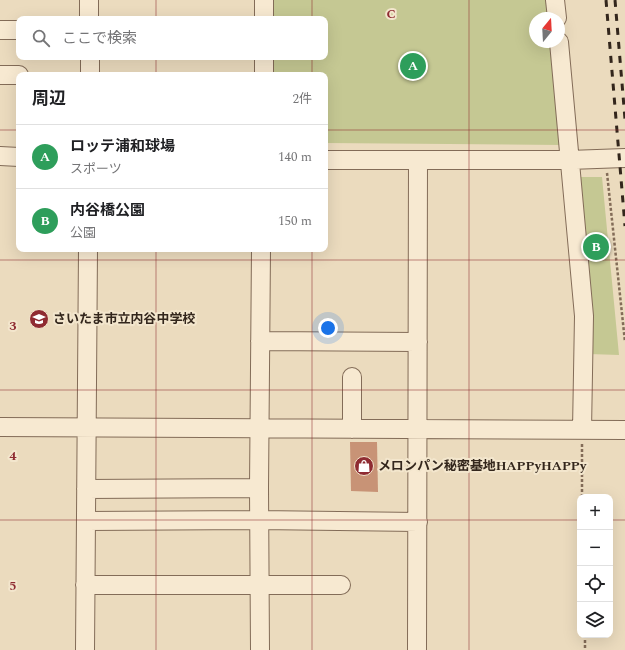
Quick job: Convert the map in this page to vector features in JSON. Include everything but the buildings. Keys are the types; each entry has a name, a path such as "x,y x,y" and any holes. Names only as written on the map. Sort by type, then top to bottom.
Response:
{"street":[{"path":"89,0 89,16"},
{"path":"264,0 264,16"},
{"path":"555,0 556,12"},
{"path":"0,30 16,30"},
{"path":"560,48 584,316 582,430"},
{"path":"90,60 90,72"},
{"path":"264,60 264,72"},
{"path":"0,75 16,75"},
{"path":"0,156 16,156"},
{"path":"328,160 569,160 625,158"},
{"path":"417,650 418,160"},
{"path":"85,650 88,252"},
{"path":"260,650 259,488 262,252"},
{"path":"260,341 418,342"},
{"path":"352,377 352,429"},
{"path":"0,427 625,430"},
{"path":"86,489 259,488"},
{"path":"86,521 259,520 418,522"},
{"path":"85,585 341,584"}],"path":[{"path":"606,159 625,342"},
{"path":"582,430 582,494"},
{"path":"585,638 585,650"}],"green space":[{"path":"270,0 550,0 551,12 529,12 529,48 555,48 563,145 328,143 328,72 269,72 269,60 328,60 328,16 270,16"},
{"path":"575,177 602,177 619,355 589,354"}],"railway":[{"path":"606,0 625,226"},
{"path":"615,0 625,119"}],"place":[{"name":"ロッテ浦和球場","path":"413,66"},
{"name":"内谷橋公園","path":"596,247"},
{"name":"さいたま市立内谷中学校","path":"39,319"},
{"name":"メロンパン秘密基地HAPPyHAPPy","path":"364,466"}]}
